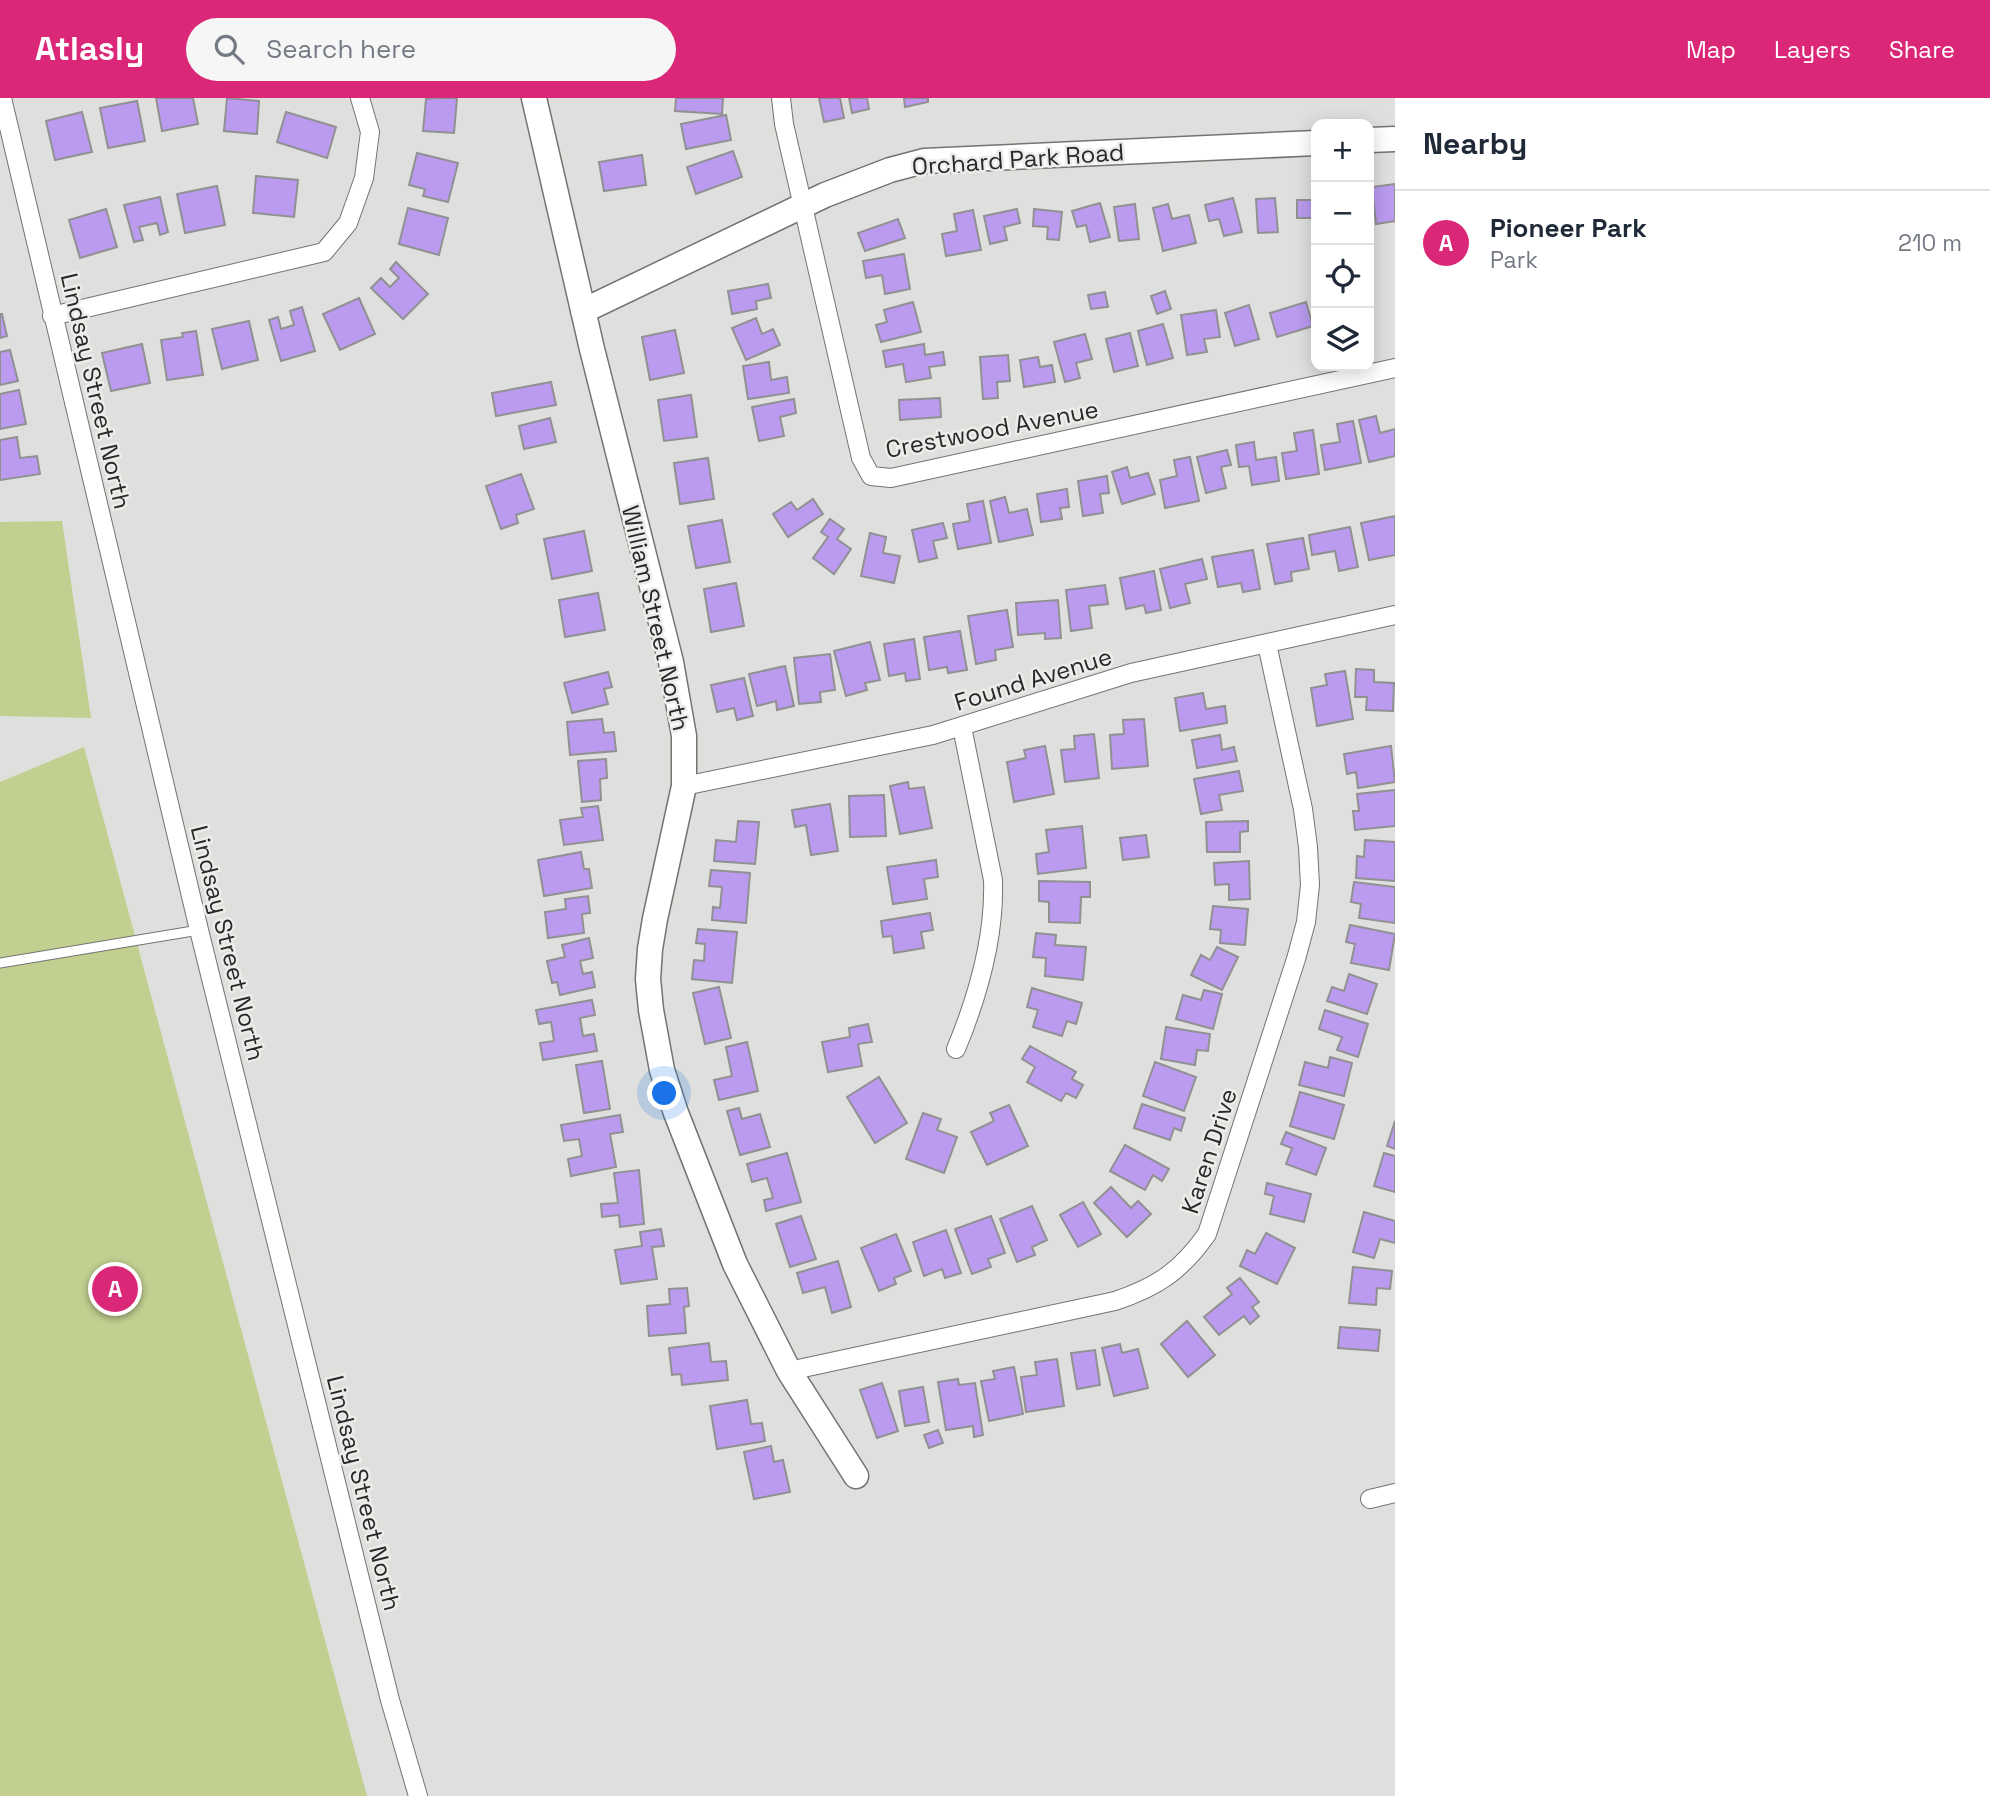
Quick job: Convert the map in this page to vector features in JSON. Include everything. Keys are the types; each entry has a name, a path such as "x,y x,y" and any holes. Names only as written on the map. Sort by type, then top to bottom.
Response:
{"street":[{"name":"Lindsay Street North","path":"2,98 199,930 390,1700 418,1796"},
{"path":"52,316 324,252 348,223 364,178 370,132 360,98"},
{"name":"William Street North","path":"534,98 583,311 671,662 684,736 684,786 652,939 648,979 662,1070 735,1264 789,1371 856,1476"},
{"path":"780,98 803,206"},
{"path":"1374,140 1395,139"},
{"name":"Orchard Park Road","path":"583,311 803,206 890,170 925,161 1311,143"},
{"name":"Crestwood Avenue","path":"803,206 861,458 871,476 891,478 1395,368"},
{"name":"Found Avenue","path":"684,786 961,727 1123,676 1395,615"},
{"name":"Karen Drive","path":"789,1371 1115,1301 1160,1283 1177,1270 1207,1234 1296,959 1306,922 1310,885 1303,809 1267,644"},
{"path":"956,1049 973,1008 994,906 993,880 961,727"},
{"path":"1370,1499 1395,1493"}],"lane":[{"path":"0,963 199,930"}],"green space":[{"path":"62,521 91,718 0,716 0,522"},
{"path":"84,747 367,1796 0,1796 0,782"}],"building":[{"path":"156,98 193,98 198,124 162,131"},
{"path":"227,98 259,101 257,134 224,131"},
{"path":"457,98 454,133 423,131 426,99"},
{"path":"676,98 723,98 722,114 675,111"},
{"path":"819,98 840,98 844,118 824,122"},
{"path":"849,98 867,98 869,109 852,113"},
{"path":"904,98 928,98 928,102 905,107"},
{"path":"137,101 145,141 108,148 100,108"},
{"path":"82,112 92,152 55,160 46,121"},
{"path":"286,112 336,127 327,158 277,142"},
{"path":"726,115 731,140 686,149 681,124"},
{"path":"733,151 742,177 696,194 687,167"},
{"path":"417,153 458,163 448,202 423,196 425,189 409,185"},
{"path":"642,155 646,185 604,191 599,162"},
{"path":"256,176 298,180 294,217 253,213"},
{"path":"1395,184 1395,221 1376,224 1374,187"},
{"path":"217,186 225,225 185,233 177,194"},
{"path":"160,197 168,232 160,235 157,223 139,227 143,240 134,242 124,205"},
{"path":"1233,198 1242,232 1224,236 1219,219 1209,221 1205,205"},
{"path":"1275,198 1278,232 1258,233 1256,199"},
{"path":"1297,200 1311,200 1311,218 1297,218"},
{"path":"1100,203 1110,237 1090,242 1086,225 1077,227 1072,211"},
{"path":"1135,204 1139,239 1119,241 1114,207"},
{"path":"1168,204 1172,219 1189,215 1196,243 1163,251 1153,208"},
{"path":"408,208 448,218 439,255 399,244"},
{"path":"106,209 117,247 80,258 69,220"},
{"path":"1017,209 1020,223 1004,227 1007,240 990,244 984,216"},
{"path":"1034,209 1062,212 1059,240 1047,239 1048,227 1033,226"},
{"path":"973,210 981,250 946,256 942,234 957,231 954,214"},
{"path":"898,219 905,238 865,251 858,233"},
{"path":"904,254 910,289 885,294 882,275 866,278 863,261"},
{"path":"396,262 428,294 403,319 371,288 381,278 390,287 399,278 390,269"},
{"path":"768,284 771,298 756,301 757,309 732,314 728,291"},
{"path":"1165,291 1171,309 1157,314 1151,296"},
{"path":"1105,292 1108,307 1091,309 1088,295"},
{"path":"359,298 375,334 340,350 323,314"},
{"path":"913,302 921,332 881,342 876,325 887,322 884,310"},
{"path":"1306,302 1311,327 1277,337 1270,313"},
{"path":"1249,305 1259,339 1235,346 1225,313"},
{"path":"302,307 315,351 281,361 269,320 278,317 281,329 294,325 290,311"},
{"path":"1216,310 1220,337 1204,339 1207,352 1187,355 1181,315"},
{"path":"0,314 7,336 0,338"},
{"path":"756,318 762,334 773,329 780,345 746,360 732,328"},
{"path":"249,321 258,360 222,369 212,329"},
{"path":"1163,324 1173,358 1147,365 1138,331"},
{"path":"675,330 684,373 650,380 642,337"},
{"path":"196,331 203,375 167,380 161,340 183,337 182,333"},
{"path":"1130,333 1138,366 1114,372 1106,339"},
{"path":"1085,334 1092,359 1076,363 1080,378 1065,382 1054,342"},
{"path":"142,344 150,383 111,391 102,353"},
{"path":"924,344 925,355 943,352 945,365 929,367 931,378 906,382 903,364 886,367 883,351"},
{"path":"10,350 18,381 0,385 0,352"},
{"path":"1008,355 1010,381 997,382 998,398 983,399 980,357"},
{"path":"1038,357 1040,367 1052,365 1055,382 1024,387 1020,360"},
{"path":"769,362 771,380 787,377 789,393 748,399 743,366"},
{"path":"551,382 556,405 496,416 492,393"},
{"path":"19,390 26,424 0,429 0,394"},
{"path":"691,395 697,437 664,441 658,400"},
{"path":"940,398 941,417 900,420 899,400"},
{"path":"794,399 796,413 780,417 784,436 759,441 752,407"},
{"path":"1376,416 1380,433 1395,429 1395,456 1369,462 1359,420"},
{"path":"550,418 556,442 524,449 519,426"},
{"path":"1353,421 1361,463 1325,470 1321,445 1340,442 1337,424"},
{"path":"1313,430 1319,474 1286,479 1282,453 1297,451 1294,433"},
{"path":"17,437 20,458 37,456 40,474 0,480 0,440"},
{"path":"1254,442 1256,460 1276,457 1279,481 1252,485 1249,466 1239,467 1236,445"},
{"path":"1227,450 1231,465 1221,467 1226,488 1206,493 1197,457"},
{"path":"1190,457 1199,501 1165,508 1160,480 1177,476 1174,460"},
{"path":"708,458 714,499 680,504 674,463"},
{"path":"1127,467 1130,478 1148,473 1155,494 1122,504 1112,472"},
{"path":"521,474 534,509 516,515 518,523 501,529 486,486"},
{"path":"1107,476 1109,493 1100,494 1103,513 1083,516 1078,481"},
{"path":"1067,489 1069,507 1060,508 1062,519 1041,522 1037,494"},
{"path":"1005,497 1009,513 1027,509 1033,535 999,542 990,501"},
{"path":"813,499 823,514 788,537 773,514 791,502 797,510"},
{"path":"983,501 991,543 958,549 953,524 970,521 967,504"},
{"path":"1395,516 1395,555 1369,560 1361,523"},
{"path":"830,519 844,529 837,539 851,549 834,574 813,558 828,537 821,532"},
{"path":"722,520 730,562 696,568 688,526"},
{"path":"943,523 947,538 933,541 937,558 919,562 912,530"},
{"path":"1350,527 1358,567 1339,571 1335,551 1312,555 1309,535"},
{"path":"584,531 592,571 552,579 544,539"},
{"path":"870,533 886,537 883,553 900,556 894,583 861,576"},
{"path":"1303,538 1309,569 1291,572 1292,581 1275,584 1267,544"},
{"path":"1253,550 1260,589 1243,592 1241,583 1218,587 1212,557"},
{"path":"1202,559 1207,579 1185,584 1190,603 1170,608 1160,569"},
{"path":"1154,571 1161,610 1146,613 1144,605 1126,609 1120,578"},
{"path":"736,583 744,626 711,632 704,589"},
{"path":"1105,585 1108,604 1089,606 1092,628 1071,631 1066,590"},
{"path":"598,593 605,630 565,637 559,600"},
{"path":"1058,600 1061,638 1045,639 1045,633 1018,635 1016,603"},
{"path":"1007,610 1013,647 995,650 996,660 976,664 968,616"},
{"path":"960,631 967,670 948,673 947,667 929,670 924,637"},
{"path":"914,639 920,679 906,681 905,673 889,676 884,644"},
{"path":"870,642 880,680 865,683 867,690 846,696 834,651"},
{"path":"830,654 835,690 820,692 821,702 799,704 794,658"},
{"path":"785,666 794,706 777,710 776,701 757,706 749,674"},
{"path":"1356,669 1374,670 1374,682 1394,683 1393,711 1366,710 1367,697 1355,697"},
{"path":"1345,671 1353,719 1317,726 1311,688 1327,685 1325,674"},
{"path":"608,672 612,687 604,689 608,704 572,713 564,683"},
{"path":"744,678 753,716 737,720 734,708 717,712 711,685"},
{"path":"1203,693 1206,709 1225,706 1227,723 1180,731 1175,698"},
{"path":"602,719 604,733 614,732 616,751 570,755 567,722"},
{"path":"1144,719 1148,766 1112,769 1110,735 1124,734 1123,720"},
{"path":"1094,734 1099,778 1065,782 1061,750 1075,749 1074,736"},
{"path":"1220,735 1222,750 1234,747 1237,761 1197,768 1192,740"},
{"path":"1045,746 1054,794 1014,802 1007,762 1026,758 1024,750"},
{"path":"1391,746 1395,782 1358,788 1356,772 1347,774 1344,754"},
{"path":"606,759 607,778 600,779 601,800 582,802 578,761"},
{"path":"1239,771 1243,791 1219,795 1222,810 1201,814 1194,779"},
{"path":"908,782 909,789 924,787 932,828 900,834 890,786"},
{"path":"1395,790 1395,826 1355,830 1353,811 1359,811 1357,794"},
{"path":"884,795 886,836 850,837 849,796"},
{"path":"830,804 838,851 811,855 806,825 795,827 792,810"},
{"path":"598,806 603,840 564,845 560,820 583,817 581,808"},
{"path":"738,821 759,822 755,864 714,861 716,840 736,842"},
{"path":"1248,821 1248,831 1240,832 1240,852 1207,852 1206,822"},
{"path":"1082,826 1086,868 1038,874 1036,854 1049,852 1046,830"},
{"path":"1146,835 1149,857 1123,860 1120,838"},
{"path":"1365,840 1395,842 1395,881 1356,878 1357,856 1364,857"},
{"path":"581,852 584,869 589,869 592,888 544,896 538,860"},
{"path":"936,860 938,877 924,879 927,899 893,904 887,867"},
{"path":"1249,861 1250,899 1229,900 1229,884 1215,885 1214,863"},
{"path":"711,870 750,873 746,923 712,920 713,907 720,908 722,887 709,886"},
{"path":"1039,881 1090,882 1090,897 1081,897 1080,923 1049,922 1049,902 1039,901"},
{"path":"1354,882 1395,887 1395,923 1359,918 1361,904 1351,902"},
{"path":"588,896 590,913 582,914 584,933 548,938 545,912 566,909 565,899"},
{"path":"1213,906 1248,909 1245,945 1220,943 1221,930 1210,929"},
{"path":"930,913 933,930 921,932 924,948 894,953 892,936 883,937 881,921"},
{"path":"1350,925 1395,934 1389,970 1351,963 1355,944 1346,942"},
{"path":"698,929 737,932 732,983 692,979 694,960 704,961 705,944 696,943"},
{"path":"1036,933 1056,935 1055,945 1086,947 1083,980 1045,976 1046,958 1033,957"},
{"path":"589,938 593,958 580,961 583,974 592,972 595,987 560,995 557,982 552,983 547,961 565,957 562,945"},
{"path":"1217,947 1238,957 1222,990 1191,975 1201,955 1210,960"},
{"path":"1349,974 1377,984 1367,1014 1327,1001 1332,987 1344,991"},
{"path":"719,987 731,1038 705,1044 693,993"},
{"path":"1032,988 1082,1003 1076,1024 1067,1021 1062,1036 1033,1027 1038,1010 1027,1007"},
{"path":"1204,990 1222,994 1213,1029 1176,1019 1183,995 1201,1000"},
{"path":"592,1000 595,1015 580,1018 583,1036 594,1034 597,1051 543,1060 540,1043 554,1041 551,1022 539,1024 536,1010"},
{"path":"1325,1010 1368,1024 1358,1057 1337,1050 1342,1037 1319,1029"},
{"path":"868,1024 872,1042 858,1044 862,1066 828,1072 822,1042 850,1037 849,1028"},
{"path":"1166,1027 1210,1034 1208,1051 1197,1050 1195,1065 1161,1059"},
{"path":"747,1042 758,1091 719,1100 714,1080 732,1076 726,1047"},
{"path":"1030,1046 1076,1072 1072,1079 1083,1085 1076,1098 1066,1093 1061,1101 1027,1082 1035,1067 1022,1059"},
{"path":"1330,1057 1352,1063 1344,1096 1299,1085 1305,1062 1328,1068"},
{"path":"602,1061 610,1109 584,1113 576,1065"},
{"path":"1155,1062 1196,1077 1184,1111 1143,1096"},
{"path":"879,1077 907,1123 875,1143 847,1097"},
{"path":"1300,1092 1344,1105 1334,1139 1290,1126"},
{"path":"1142,1104 1185,1118 1181,1131 1174,1128 1170,1140 1134,1128"},
{"path":"1009,1105 1028,1146 987,1165 971,1132 994,1121 990,1113"},
{"path":"739,1108 742,1119 760,1114 770,1147 740,1155 727,1111"},
{"path":"923,1113 941,1119 937,1130 957,1137 944,1173 906,1159"},
{"path":"620,1115 623,1132 610,1134 616,1167 571,1176 568,1159 582,1156 579,1139 564,1141 561,1125"},
{"path":"1395,1121 1395,1149 1387,1146"},
{"path":"1286,1132 1326,1148 1316,1175 1286,1164 1292,1148 1281,1144"},
{"path":"1125,1145 1169,1169 1162,1181 1153,1175 1145,1190 1110,1171"},
{"path":"787,1153 801,1202 766,1211 764,1200 773,1198 767,1178 752,1182 747,1164"},
{"path":"1384,1153 1395,1156 1395,1192 1374,1186"},
{"path":"639,1170 644,1224 620,1227 619,1215 602,1217 601,1204 618,1203 614,1173"},
{"path":"1267,1183 1311,1194 1304,1222 1270,1214 1274,1196 1265,1194"},
{"path":"1111,1187 1131,1208 1138,1201 1151,1214 1127,1237 1094,1203"},
{"path":"1083,1202 1101,1234 1078,1247 1060,1215"},
{"path":"1032,1206 1047,1240 1032,1247 1035,1255 1017,1262 1000,1219"},
{"path":"1364,1212 1395,1221 1395,1243 1380,1239 1374,1258 1353,1252"},
{"path":"801,1216 816,1259 790,1267 776,1224"},
{"path":"991,1216 1005,1253 988,1259 991,1267 972,1274 955,1229"},
{"path":"661,1229 664,1246 652,1247 657,1279 621,1284 615,1250 642,1246 640,1232"},
{"path":"946,1230 961,1273 945,1278 942,1269 924,1276 913,1242"},
{"path":"1266,1233 1295,1248 1277,1284 1240,1266 1247,1250 1255,1254"},
{"path":"896,1234 911,1271 894,1278 896,1284 879,1291 861,1248"},
{"path":"838,1261 851,1307 832,1313 825,1287 803,1293 797,1273"},
{"path":"1353,1267 1392,1271 1390,1289 1377,1288 1376,1305 1349,1303"},
{"path":"1240,1278 1259,1302 1252,1307 1259,1316 1250,1324 1244,1316 1219,1335 1204,1317 1232,1294 1227,1288"},
{"path":"687,1288 689,1306 684,1307 686,1333 649,1336 647,1306 670,1304 669,1289"},
{"path":"1187,1321 1215,1355 1188,1377 1161,1344"},
{"path":"1340,1327 1380,1330 1378,1351 1338,1348"},
{"path":"709,1343 711,1362 726,1361 728,1380 682,1385 681,1374 672,1375 669,1348"},
{"path":"1120,1344 1122,1353 1138,1349 1148,1388 1114,1396 1102,1348"},
{"path":"1095,1350 1100,1385 1077,1389 1071,1353"},
{"path":"1057,1359 1064,1406 1026,1412 1021,1377 1037,1375 1035,1362"},
{"path":"1014,1367 1023,1414 989,1421 981,1381 995,1379 993,1371"},
{"path":"958,1379 959,1385 975,1383 983,1435 974,1437 973,1426 946,1430 938,1382"},
{"path":"882,1383 898,1431 877,1438 860,1390"},
{"path":"923,1387 929,1422 905,1426 899,1391"},
{"path":"747,1400 751,1424 762,1423 765,1441 717,1449 710,1406"},
{"path":"938,1430 943,1443 929,1448 924,1435"},
{"path":"771,1446 774,1462 783,1460 790,1492 754,1499 744,1452"}],"place":[{"name":"Pioneer Park","path":"115,1289"}]}
